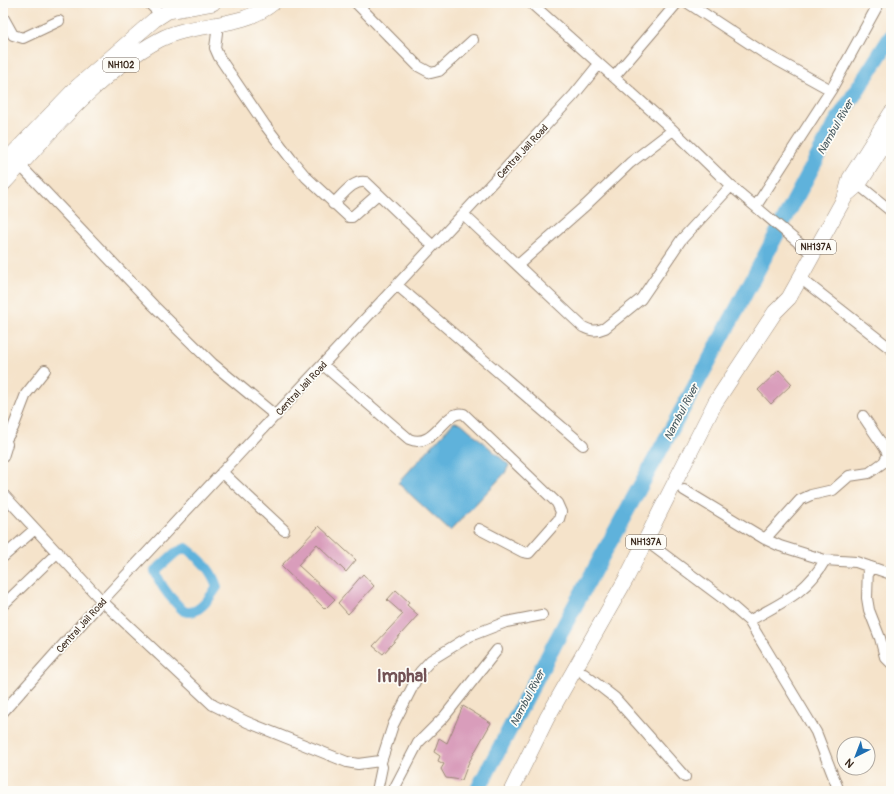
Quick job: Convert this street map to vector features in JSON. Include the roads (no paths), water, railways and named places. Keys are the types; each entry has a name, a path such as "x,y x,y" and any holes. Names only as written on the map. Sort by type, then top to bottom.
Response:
{"highway":[{"name":"NH102","path":"3,184 11,161 77,87 161,15 178,8 213,3"},
{"name":"NH102","path":"11,161 134,55 160,40 176,34 250,16 273,3"},
{"name":"NH137A","path":"511,791 547,718 646,540 715,404 775,312 789,298 891,112"},
{"name":"NH137A","path":"854,181 891,134"}],"street":[{"path":"149,3 161,15"},
{"path":"356,3 418,66 431,73 439,71 473,40"},
{"path":"531,3 673,130 731,186 812,254"},
{"path":"614,78 677,3"},
{"path":"688,3 764,53 831,90"},
{"path":"760,209 831,90 879,3"},
{"path":"3,17 13,35 23,38 59,21"},
{"path":"218,25 215,48 219,57 265,125 291,159 333,204 345,215 352,217 378,194"},
{"name":"Central Jail Road","path":"3,712 102,601 398,286 433,246 574,95 599,64"},
{"path":"518,265 586,205 630,163 673,130"},
{"path":"11,161 213,364 276,416"},
{"path":"333,204 355,184 361,181 366,182 433,246"},
{"path":"854,181 891,211"},
{"path":"463,214 584,326 593,331 598,331 605,328 641,299 681,240 731,186"},
{"path":"800,277 891,349"},
{"path":"398,286 583,445"},
{"path":"323,365 409,439 416,442 427,440 456,414 464,414 557,503 561,512 560,518 529,553 523,552 479,529"},
{"path":"3,457 6,444 4,439 13,428 26,394 45,370"},
{"path":"765,539 800,500 811,495 833,490 849,476 869,473 884,462 888,456 886,450 863,416"},
{"path":"222,472 284,530"},
{"path":"684,490 765,539 780,546 825,560 856,562 891,574"},
{"path":"3,494 102,601 213,705 248,722 347,762 358,764 377,760 381,762"},
{"path":"3,557 35,529"},
{"path":"646,540 725,600 749,621 816,732 839,791"},
{"path":"3,604 58,552"},
{"path":"749,621 798,594 810,583 825,560"},
{"path":"868,566 867,598 869,610 880,638 885,657 891,663"},
{"path":"377,791 382,767 381,762 393,725 420,672 428,663 470,636 506,622 542,615"},
{"path":"393,791 418,744 444,717 497,650"},
{"path":"584,674 615,698 685,777"}],"water":[{"path":"454,422 461,423 509,465 505,473 450,531 398,483"}],"waterway":[{"name":"Nambul River","path":"477,791 573,609 722,337 834,126 891,37"},
{"path":"186,548 205,565 212,575 217,587 204,605 194,611 189,612 184,611 169,595 161,584 155,571 175,553 186,548"}],"district":[{"name":"Imphal","path":"402,676"}]}
